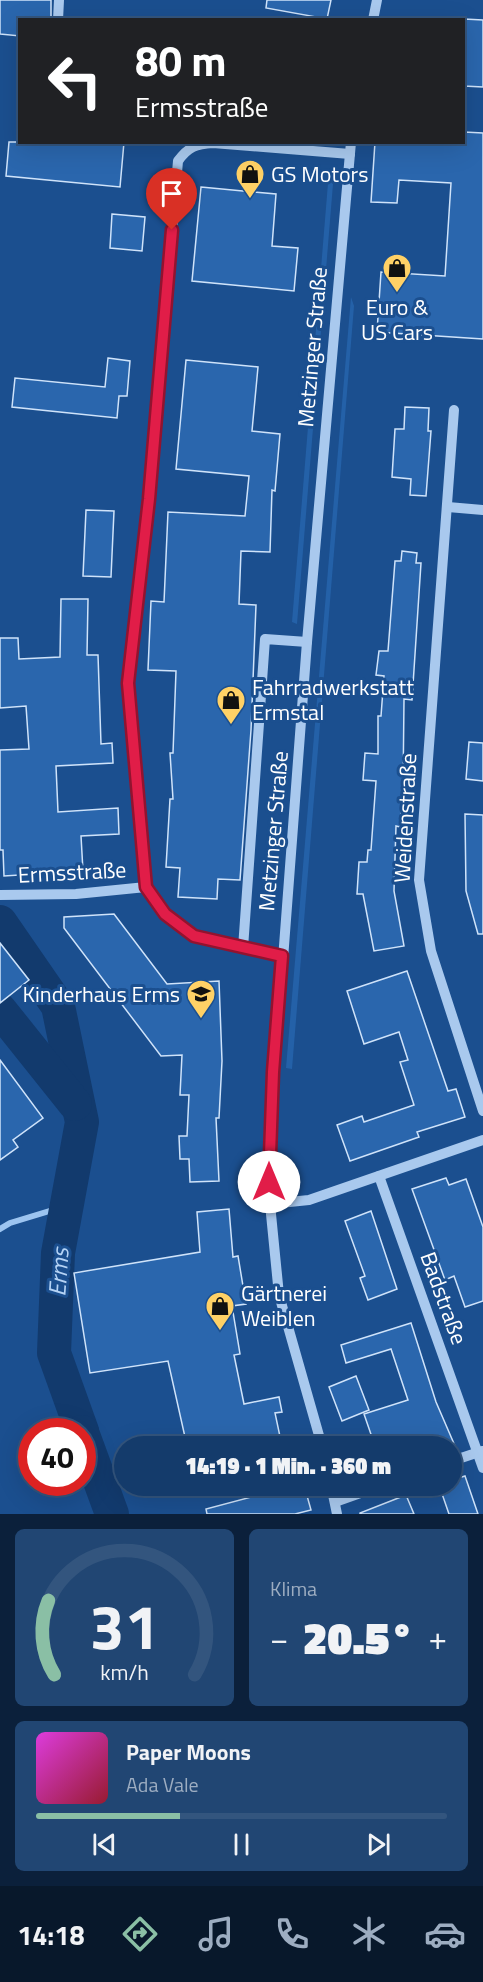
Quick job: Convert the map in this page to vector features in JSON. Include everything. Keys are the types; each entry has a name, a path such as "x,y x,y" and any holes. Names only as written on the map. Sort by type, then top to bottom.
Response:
{"street":[{"path":"58,18 59,0"},
{"path":"373,18 376,0"},
{"name":"Ermsstraße","path":"196,144 187,149 178,161 149,499 128,683 146,887 165,914 194,936 282,956"},
{"name":"Ermsstraße","path":"240,144 350,148"},
{"name":"Metzinger Straße","path":"319,1436 279,1295 270,1204 273,1072 307,642 350,148"},
{"name":"Weidenstraße","path":"454,410 418,880 431,951 483,1111"},
{"path":"448,507 483,510"},
{"path":"243,948 265,639 307,642"},
{"name":"Ermsstraße","path":"3,895 76,894 146,887"},
{"path":"270,1204 309,1200 483,1140"},
{"name":"Badstraße","path":"379,1176 480,1451 483,1468"},
{"path":"462,1457 480,1451"},
{"path":"334,1496 337,1514"},
{"path":"335,1502 352,1496"}],"shaded area":[{"path":"329,171 333,184 297,624 292,622"},
{"path":"351,297 354,306 292,1069 286,1068"}],"building":[{"path":"0,0 51,0 51,18 18,18 18,36 0,34"},
{"path":"267,0 331,0 327,18 266,8"},
{"path":"465,19 483,20 483,87 465,86"},
{"path":"465,132 483,133 483,339 377,332 381,272 445,276 451,183 399,180 397,203 371,202 375,144 465,144"},
{"path":"9,142 18,142 18,144 124,144 120,187 6,176"},
{"path":"201,187 276,194 272,246 298,248 294,291 192,281"},
{"path":"112,214 145,217 142,251 110,248"},
{"path":"108,358 130,361 127,396 119,396 117,418 12,407 15,378 105,387"},
{"path":"186,360 258,367 252,431 280,434 275,491 272,490 270,552 241,551 239,604 256,605 251,730 240,880 218,879 217,899 178,897 180,868 166,867 170,799 173,799 170,753 173,753 176,671 148,670 151,601 164,602 168,512 245,516 249,476 176,469"},
{"path":"405,407 429,408 428,431 431,431 426,496 410,495 411,479 392,477 395,429 404,429"},
{"path":"86,510 114,511 111,577 83,576"},
{"path":"402,551 417,553 416,563 421,563 412,700 404,699 403,793 400,827 396,826 394,891 404,946 374,951 363,894 357,894 359,862 367,862 368,850 371,850 376,781 363,780 365,753 378,754 378,716 381,716 384,676 376,675 379,651 388,651 395,561 401,561"},
{"path":"61,599 88,599 87,655 98,655 101,744 112,743 113,763 56,766 58,812 118,808 119,834 81,836 83,871 4,876 3,850 0,850 0,750 29,749 26,706 0,708 0,638 18,638 19,659 60,657"},
{"path":"469,742 483,743 483,781 466,779"},
{"path":"465,814 483,815 483,934 478,934 466,891"},
{"path":"114,914 167,984 219,981 222,1061 219,1118 216,1118 219,1181 190,1182 189,1159 180,1159 179,1136 187,1136 189,1095 180,1095 182,1055 161,1056 64,928 64,917"},
{"path":"0,943 29,980 0,1003"},
{"path":"407,971 448,1091 456,1089 465,1117 417,1132 419,1137 350,1161 337,1125 362,1116 364,1122 414,1105 400,1062 408,1060 399,1032 364,1044 347,991"},
{"path":"0,1060 43,1118 13,1140 18,1147 0,1160"},
{"path":"446,1178 449,1185 466,1179 483,1227 483,1301 465,1307 454,1276 445,1280 412,1189"},
{"path":"229,1209 233,1257 238,1256 246,1304 232,1306 240,1354 234,1355 244,1404 279,1397 282,1412 275,1413 280,1436 185,1436 168,1361 90,1373 74,1273 200,1252 197,1212"},
{"path":"371,1211 397,1289 368,1300 360,1278 365,1276 345,1221"},
{"path":"411,1323 436,1402 451,1436 372,1436 364,1414 408,1400 391,1349 346,1363 341,1345"},
{"path":"356,1376 369,1410 342,1421 329,1387"},
{"path":"465,1476 478,1514 449,1514 443,1496 462,1496 462,1477"},
{"path":"255,1496 307,1496 311,1510 295,1514 207,1514 206,1509"},
{"path":"406,1496 414,1514 360,1514"}],"waterway":[{"name":"Erms","path":"0,922 58,1006 82,1122 58,1253 54,1353 77,1418"},
{"name":"Erms","path":"0,1010 75,1104"},
{"path":"0,1229 10,1223 66,1206"},
{"name":"Erms","path":"96,1470 112,1514"}],"place":[{"name":"GS Motors","path":"250,200"},
{"name":"Euro & US Cars","path":"397,294"},
{"name":"Fahrradwerkstatt Ermstal","path":"231,726"},
{"name":"Kinderhaus Erms","path":"201,1020"},
{"name":"Gärtnerei Weiblen","path":"220,1332"}],"route":[{"path":"172,230 149,499 128,683 140,792 146,887 165,914 194,936 282,956 273,1072 269,1182"}]}
